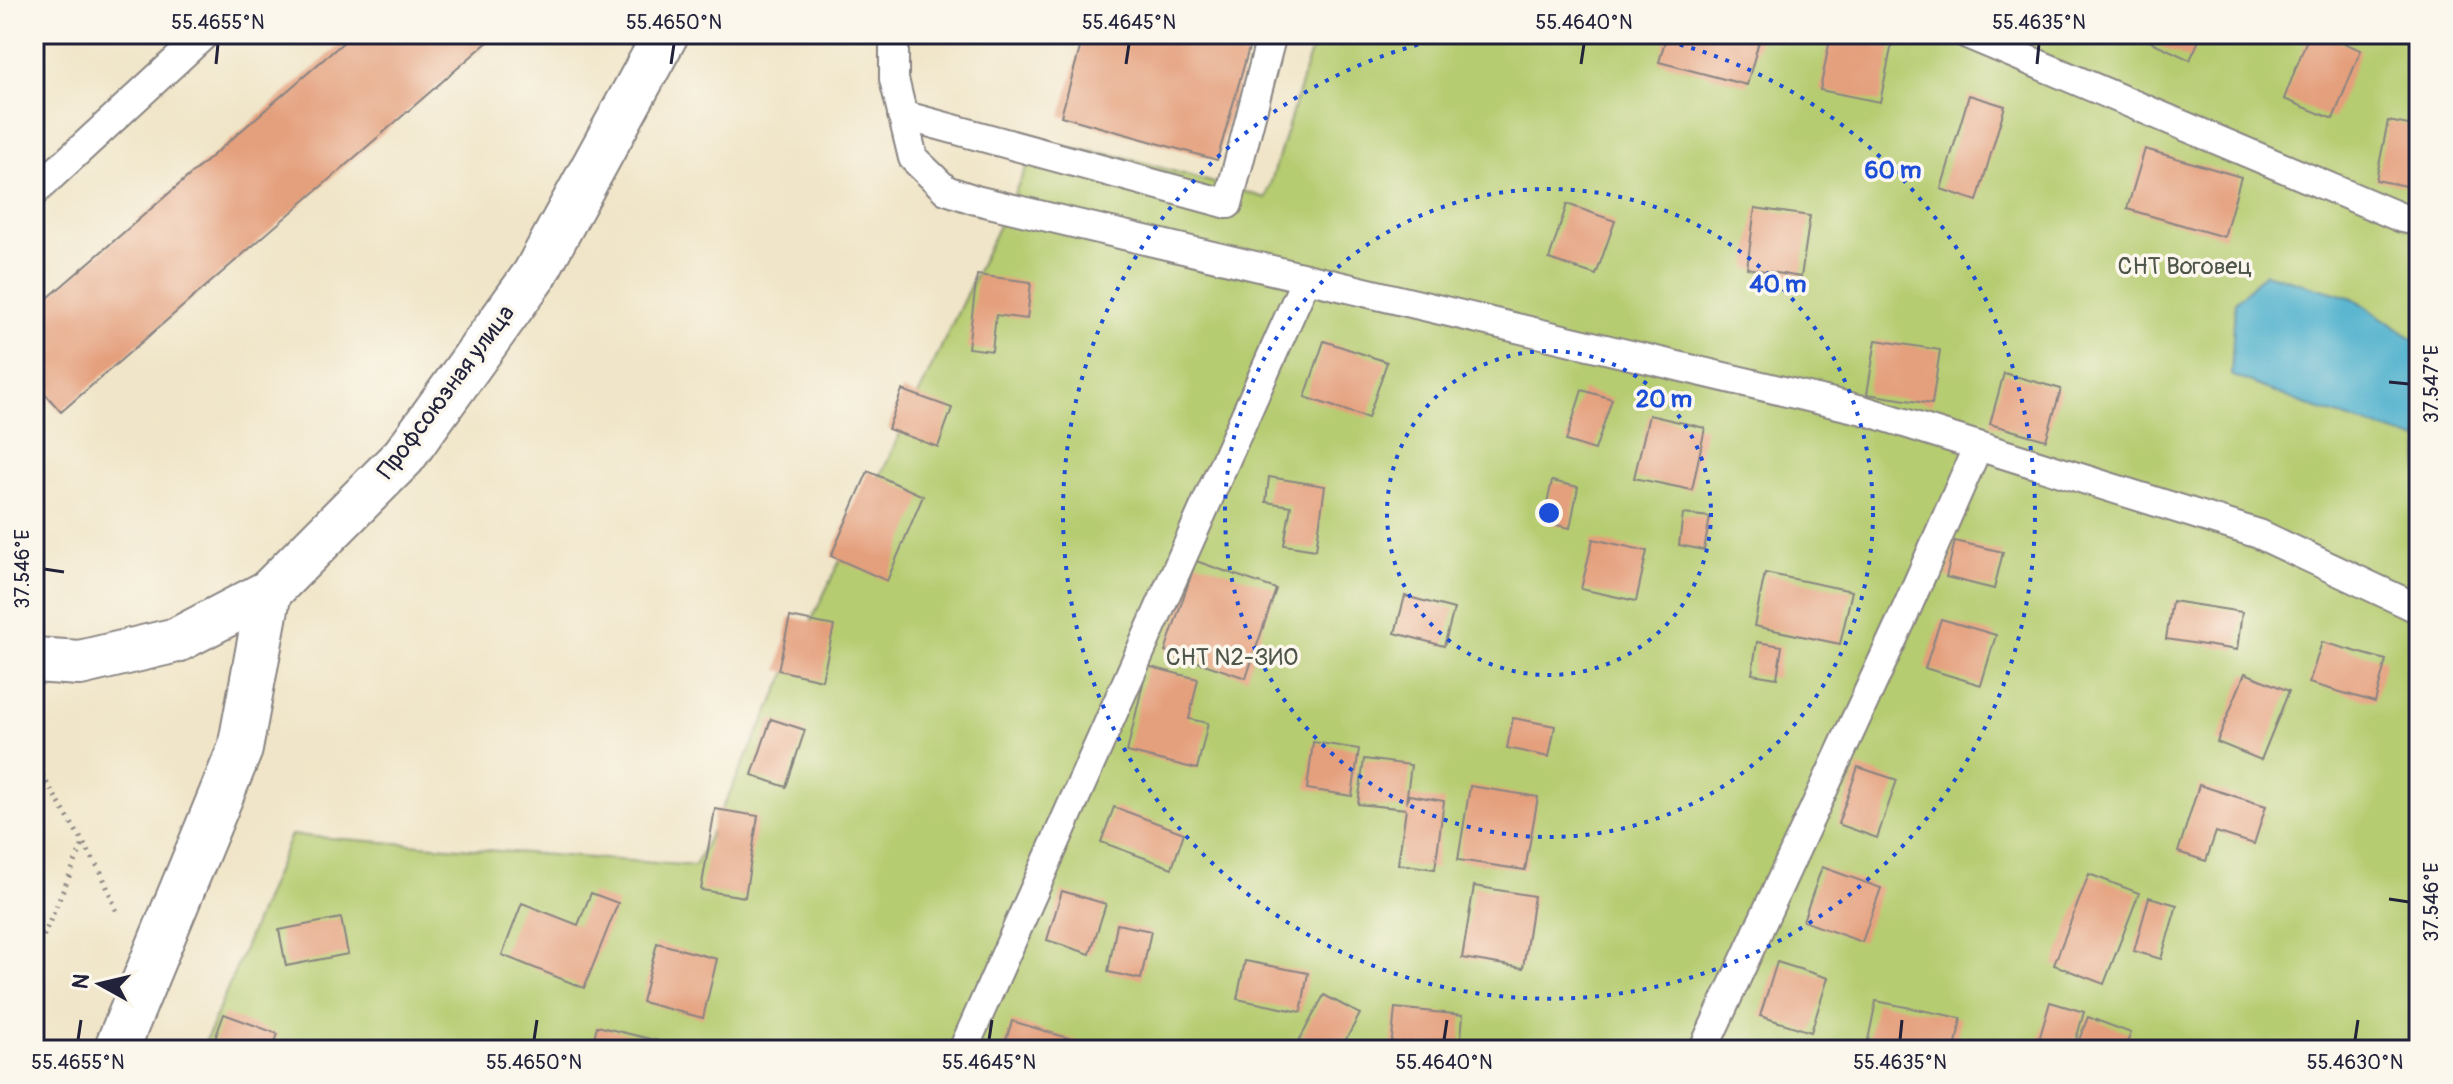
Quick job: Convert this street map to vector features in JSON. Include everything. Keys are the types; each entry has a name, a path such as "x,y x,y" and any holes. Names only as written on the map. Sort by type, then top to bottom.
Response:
{"main road":[{"name":"Профсоюзная улица","path":"34,660 80,663 177,640 269,592 404,456 535,274 666,34"},
{"path":"116,1050 240,749 269,592"}],"lane":[{"path":"34,192 205,34"},
{"path":"894,34 894,79 913,158 946,190 976,200 1863,410 2259,534 2419,609"},
{"path":"902,115 1228,204 1272,34"},
{"path":"1967,34 2402,218 2419,221"},
{"path":"963,1050 1306,279"},
{"path":"1703,1050 1902,619 1978,446"}],"path":[{"path":"34,762 101,872 117,914"},
{"path":"34,958 83,843"}],"green space":[{"name":"СНТ N2-ЗИО","path":"1316,34 2419,34 2419,1050 202,1050 291,835 695,866 1038,143 1124,157 1266,198"}],"water":[{"path":"2265,273 2353,298 2419,343 2419,440 2317,409 2231,375 2235,302"}],"building":[{"path":"353,34 497,34 61,412 34,381 34,310"},
{"path":"1084,34 1253,34 1217,160 1061,116"},
{"path":"1667,34 1761,34 1747,85 1659,62"},
{"path":"1779,34 1806,34 1804,42"},
{"path":"1831,34 1867,34 1893,39 1880,102 1820,90"},
{"path":"2142,34 2202,34 2190,60 2141,37"},
{"path":"2309,34 2322,34 2361,50 2333,119 2284,99"},
{"path":"1969,95 2005,106 1977,201 1941,189"},
{"path":"2388,121 2419,127 2416,188 2376,180"},
{"path":"2145,149 2241,177 2224,237 2127,209"},
{"path":"1567,204 1615,221 1596,275 1549,259"},
{"path":"1755,208 1810,216 1801,277 1747,268"},
{"path":"977,275 1031,282 1027,319 996,315 992,351 968,348"},
{"path":"1876,340 1940,350 1932,404 1867,394"},
{"path":"1324,341 1387,362 1368,418 1305,397"},
{"path":"2004,373 2061,389 2046,440 1990,424"},
{"path":"902,390 952,408 938,447 888,429"},
{"path":"1582,390 1612,399 1595,450 1566,441"},
{"path":"1649,415 1705,428 1692,490 1634,478"},
{"path":"868,471 923,496 887,581 831,556"},
{"path":"1269,477 1325,486 1316,550 1284,545 1291,506 1266,502"},
{"path":"1552,481 1578,487 1570,528 1543,522"},
{"path":"1683,514 1710,517 1704,550 1679,545"},
{"path":"1593,539 1647,551 1636,601 1581,589"},
{"path":"1955,541 2003,552 1994,589 1946,577"},
{"path":"1196,561 1276,589 1246,678 1165,651"},
{"path":"1765,573 1852,591 1840,644 1754,626"},
{"path":"1405,596 1454,609 1444,646 1395,633"},
{"path":"2172,601 2242,612 2237,650 2166,639"},
{"path":"790,617 834,626 822,680 778,670"},
{"path":"1941,619 1996,635 1981,685 1925,668"},
{"path":"1757,642 1782,646 1777,678 1752,674"},
{"path":"2322,642 2386,660 2375,702 2309,683"},
{"path":"1147,666 1198,679 1189,719 1208,723 1197,769 1127,752"},
{"path":"2245,673 2289,691 2261,760 2217,742"},
{"path":"1513,718 1555,726 1549,757 1507,748"},
{"path":"771,719 805,730 786,787 752,775"},
{"path":"1313,742 1359,749 1352,796 1307,789"},
{"path":"1364,759 1411,765 1406,803 1409,795 1444,801 1435,869 1398,864 1406,809 1358,804"},
{"path":"1858,767 1897,780 1877,838 1838,824"},
{"path":"2199,785 2266,806 2254,844 2216,832 2206,861 2178,852"},
{"path":"1470,786 1538,797 1525,870 1458,860"},
{"path":"1114,807 1184,833 1172,868 1101,842"},
{"path":"715,809 758,816 745,897 701,890"},
{"path":"1822,867 1881,888 1862,942 1803,921"},
{"path":"2089,874 2139,893 2104,984 2054,965"},
{"path":"1474,886 1534,896 1523,968 1462,958"},
{"path":"1062,891 1106,904 1090,954 1047,940"},
{"path":"591,893 618,903 584,988 502,955 522,903 578,925"},
{"path":"2149,897 2177,905 2161,959 2134,951"},
{"path":"341,918 348,954 286,966 279,930"},
{"path":"1117,924 1151,931 1141,979 1108,972"},
{"path":"657,943 717,959 703,1018 642,1002"},
{"path":"1245,961 1308,973 1301,1012 1237,999"},
{"path":"1777,962 1828,978 1811,1032 1760,1016"},
{"path":"1324,995 1360,1014 1340,1050 1294,1050"},
{"path":"1876,1001 1961,1018 1955,1050 1866,1050"},
{"path":"2050,1002 2084,1012 2073,1050 2039,1040"},
{"path":"1395,1008 1463,1015 1460,1050 1391,1050"},
{"path":"224,1014 278,1034 272,1050 211,1050"},
{"path":"2088,1017 2131,1033 2124,1050 2075,1050"},
{"path":"1012,1021 1078,1041 1075,1050 1003,1050"},
{"path":"597,1026 687,1048 591,1050"}],"park label":[{"name":"СНТ Воговец","path":"2185,266"}]}
